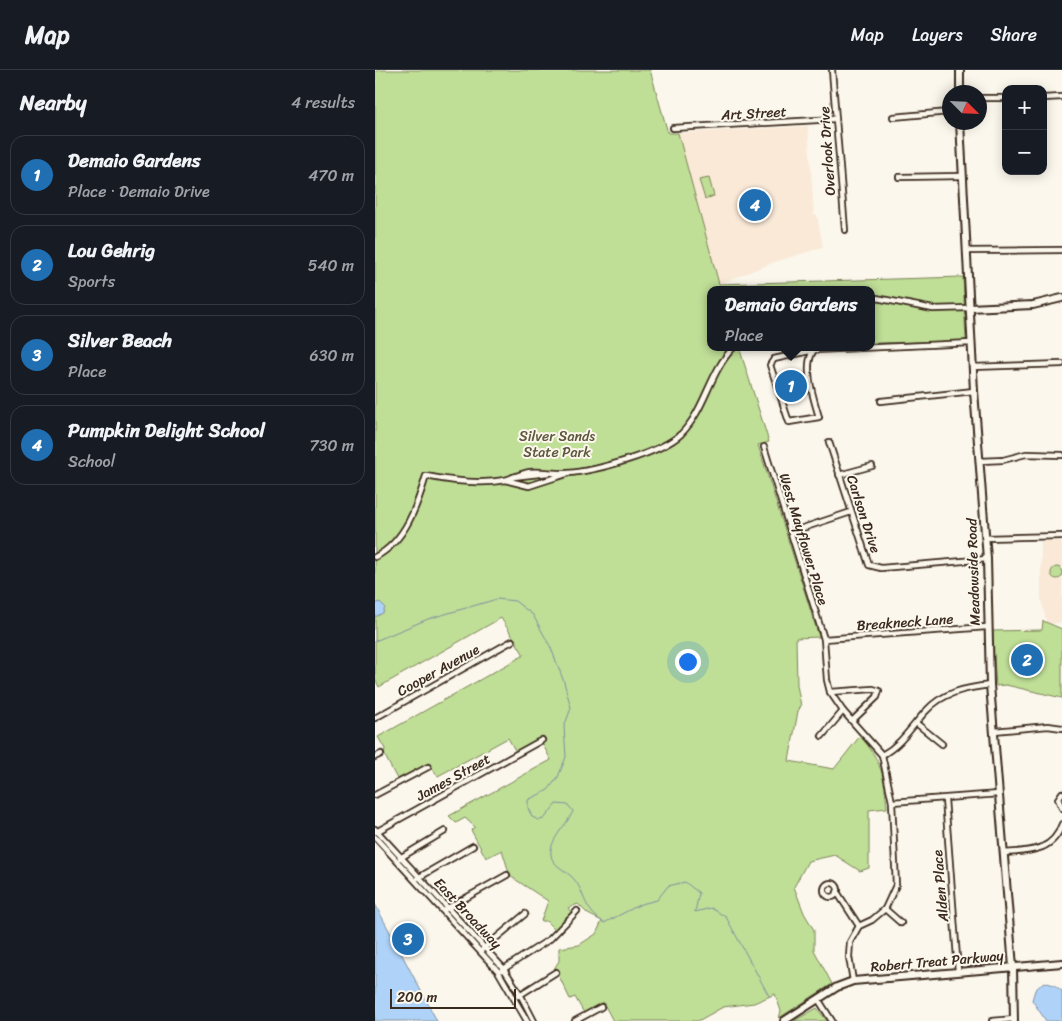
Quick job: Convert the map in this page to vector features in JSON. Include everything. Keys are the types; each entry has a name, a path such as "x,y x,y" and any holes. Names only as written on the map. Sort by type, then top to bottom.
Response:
{"main road":[{"path":"960,70 960,85"},
{"name":"Meadowside Road","path":"960,130 971,343 987,559 987,627 990,685 1013,966 1014,1020"},
{"path":"969,308 1033,305 1062,298"},
{"name":"Robert Treat Parkway","path":"784,1021 837,987 853,982 1062,962"}],"street":[{"name":"Overlook Drive","path":"832,70 845,230"},
{"path":"1047,98 1062,97"},
{"path":"987,98 1002,98"},
{"path":"893,117 942,113"},
{"name":"Art Street","path":"673,128 835,119"},
{"path":"899,177 962,176"},
{"path":"966,251 1062,250"},
{"path":"875,298 933,309 969,308"},
{"path":"875,347 971,343"},
{"path":"375,556 391,546 405,527 417,503 426,476 461,481 505,480 529,486 567,473 638,456 674,440 694,418 718,366 731,351"},
{"path":"809,351 774,359 769,363 786,420 792,423 819,417 810,383 810,355 813,351"},
{"path":"973,367 1062,364"},
{"path":"881,401 974,391"},
{"name":"Carlson Drive","path":"829,442 869,565 881,568 987,559"},
{"name":"West Mayflower Place","path":"764,447 824,639 827,680 831,692"},
{"path":"980,462 1003,460 1026,454 1062,455"},
{"path":"839,474 872,466"},
{"path":"505,480 513,477 567,473"},
{"path":"791,532 851,512"},
{"path":"985,538 1062,536"},
{"name":"Breakneck Lane","path":"824,639 987,627"},
{"name":"Cooper Avenue","path":"375,718 512,641"},
{"path":"882,755 905,738 927,709 946,696 960,690 990,685"},
{"path":"853,720 877,697 879,692 873,689 831,692 843,711 853,720 882,755 892,802 897,879 892,897 885,909 872,920 859,926 849,949 853,982"},
{"path":"822,736 843,711"},
{"path":"916,723 942,744"},
{"path":"994,731 1048,726 1062,728"},
{"name":"James Street","path":"376,831 542,740"},
{"path":"375,757 381,754"},
{"path":"375,794 428,767"},
{"path":"1062,792 1057,799 1062,808"},
{"path":"892,802 999,794"},
{"name":"Alden Place","path":"945,799 958,971"},
{"path":"1004,853 1043,848 1057,836 1062,824"},
{"name":"East Broadway","path":"376,831 501,971 520,994 534,1021"},
{"path":"399,858 445,831"},
{"name":"East Broadway","path":"375,837 399,858"},
{"path":"417,879 473,846"},
{"path":"445,910 507,874"},
{"path":"837,892 859,926"},
{"path":"885,909 901,923"},
{"path":"501,971 550,939 577,911"},
{"path":"483,950 525,914"},
{"name":"East Broadway","path":"501,971 527,1021"},
{"path":"515,998 556,972"},
{"path":"818,999 832,1021"},
{"path":"575,1021 601,1007"},
{"path":"992,1021 1014,1020"}],"shaded area":[{"path":"808,126 814,215 817,215 823,247 775,262 719,284 678,133"},
{"path":"1041,541 1062,541 1062,622 1047,625 1041,598"}],"green space":[{"name":"Silver Sands State Park","path":"379,70 650,70 668,133 678,133 719,284 963,277 966,341 875,343 875,286 707,286 707,351 740,351 769,442 758,445 819,637 796,638 797,685 801,706 798,711 789,761 834,769 860,736 873,753 881,769 885,787 887,808 869,810 869,868 860,871 835,855 808,861 794,887 804,913 814,930 814,950 832,984 779,1018 781,1011 775,994 754,1003 723,1007 698,1021 613,1021 603,1002 584,1013 575,997 570,999 557,972 552,972 559,961 559,948 579,945 596,934 602,921 588,914 578,904 568,908 571,912 555,930 546,921 541,921 548,901 510,876 502,850 486,858 471,830 475,827 465,818 456,823 449,816 551,760 540,739 516,752 508,738 438,776 432,768 426,766 397,779 384,754 385,749 378,737 524,655 501,618 379,687 375,679 375,72"},
{"path":"709,178 714,196 705,199 699,180"},
{"path":"1057,567 1063,573 1057,579 1051,573"},
{"path":"1043,621 1062,629 1062,698 1006,685 996,686 992,631 1042,630"},
{"path":"817,1008 827,1021 794,1021"}],"water":[{"path":"380,602 385,607 383,613 375,617 375,604"},
{"path":"375,904 437,1021 375,1021"},
{"path":"1044,982 1054,985 1062,991 1062,1021 1046,1021 1032,1000 1035,990"}],"waterway":[{"path":"375,641 428,619 497,599 515,601 533,615 551,648 564,682 571,708 564,727 566,757 558,777 548,790 528,800 528,808 532,817 539,820 544,819 556,804 568,805 573,811 553,843 551,849 552,859 577,883 591,911 604,923 641,904 657,900 668,886 685,882 699,893 695,912 711,908 726,917 769,996"}],"place":[{"name":"Pumpkin Delight School","path":"755,205"},
{"name":"Demaio Gardens","path":"791,386"},
{"name":"Lou Gehrig","path":"1027,660"},
{"name":"Silver Beach","path":"408,939"}]}
